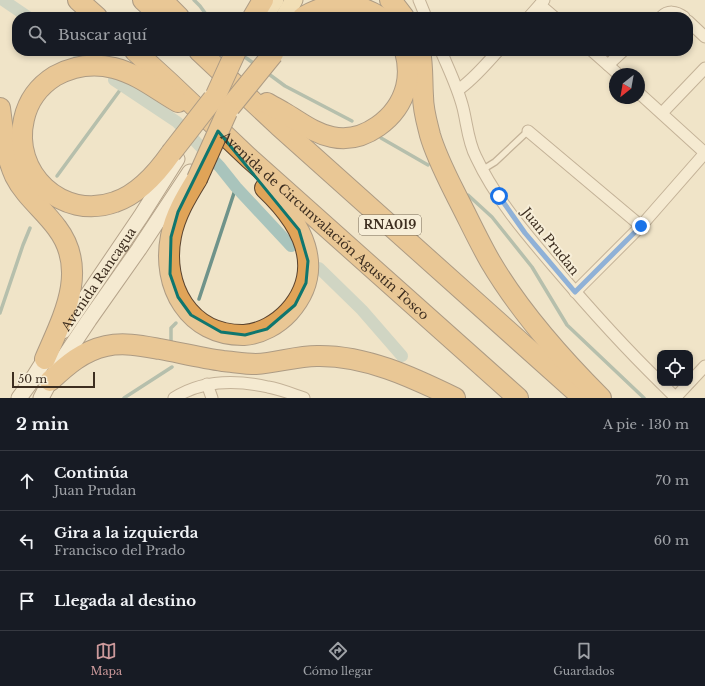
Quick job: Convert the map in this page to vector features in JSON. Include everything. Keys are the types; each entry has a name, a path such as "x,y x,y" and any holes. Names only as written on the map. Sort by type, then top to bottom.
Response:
{"highway":[{"path":"78,0 91,12"},
{"path":"143,0 156,12"},
{"path":"162,0 174,12"},
{"path":"256,12 263,0"},
{"path":"390,0 400,12"},
{"path":"311,12 322,8 341,5 351,5 372,12"},
{"name":"Avenida de Circunvalación Agustín Tosco","path":"140,56 170,83 218,109 302,205 518,398"},
{"name":"RNA019","path":"204,56 290,136 583,398"},
{"path":"213,56 235,85 284,112 299,123 332,137 341,138 364,134 377,127 388,118 398,106 406,87 408,76 406,56"},
{"path":"234,56 218,109 178,212 171,237 168,262 173,286 178,297 184,307 195,318 209,328 221,332 245,335 267,329 277,323 295,305 306,283 308,272 306,249 292,218 254,177 218,109 162,93 134,76 114,68 92,66 80,67 51,78 42,86 30,103 26,112 21,134 23,149 28,166 34,176 49,192 68,203 79,206 104,206 126,198 143,185 174,155 218,109 270,56"},
{"path":"421,56 423,97 431,137 441,164 480,243 503,282 531,321 567,363 601,398"},
{"path":"0,108 7,154 16,177 22,187 56,227 68,246 71,256 72,275 69,296 45,359"},
{"path":"46,389 75,359 85,353 107,345 119,344 246,363 263,363 316,356 340,356 353,358 398,373 455,398"}],"main road":[{"path":"267,12 275,0"},
{"path":"287,12 294,0"},
{"name":"Avenida Rancagua","path":"18,398 30,383 82,303 142,216 174,155"},
{"name":"Avenida Rancagua","path":"46,389 61,362 89,320 193,175"}],"street":[{"path":"419,0 424,12"},
{"path":"533,12 542,2 550,12"},
{"path":"693,26 705,37"},
{"name":"Juan Prudan","path":"443,56 458,90 472,148 482,170 499,196 525,233 575,292 657,380"},
{"path":"458,90 468,83 493,56"},
{"path":"598,56 611,68"},
{"path":"608,65 618,56"},
{"path":"662,113 705,68"},
{"path":"575,292 641,226 705,153 645,98"},
{"path":"528,131 641,226"},
{"path":"693,379 705,366"},
{"path":"174,398 193,388 207,384 236,382 270,387 304,398"},
{"path":"207,384 212,398"},
{"name":"Juan Prudan","path":"663,386 676,398"},
{"path":"676,398 686,386"}],"lane":[{"path":"482,170 494,162 528,131"}],"highlighted area":[{"path":"218,131 299,230 308,261 306,283 295,305 267,329 245,335 221,332 191,315 178,297 170,274 171,237 178,212"}],"waterway":[{"path":"3,0 21,12"},
{"path":"194,0 204,12"},
{"path":"243,56 256,65"},
{"path":"266,72 285,86 352,121"},
{"path":"114,80 177,122 291,246"},
{"path":"57,176 123,86"},
{"path":"381,138 428,165"},
{"path":"199,299 236,187"},
{"path":"468,195 492,217 532,267 567,325 644,398"},
{"path":"0,313 30,228"},
{"path":"319,268 362,310 402,356"},
{"path":"171,342 171,328 176,323"},
{"path":"124,398 172,367"}],"route":[{"path":"499,196 525,233 575,292 641,226"}]}
